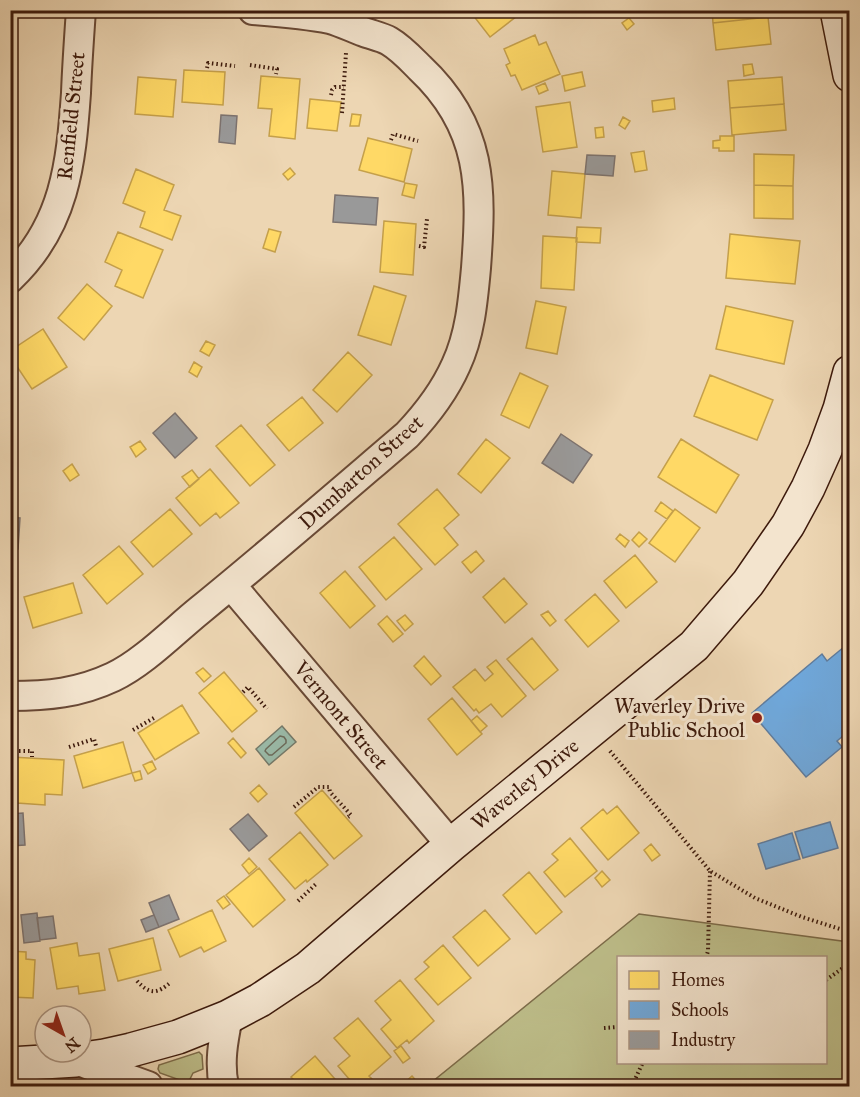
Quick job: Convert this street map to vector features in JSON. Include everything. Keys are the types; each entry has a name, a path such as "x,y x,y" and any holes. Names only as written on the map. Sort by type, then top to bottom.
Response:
{"street":[{"name":"Renfield Street","path":"10,279 24,265 42,240 61,198 70,159 81,10"},
{"path":"837,10 849,75"},
{"name":"Dumbarton Street","path":"10,696 45,696 81,689 111,678 134,664 231,585 406,435 443,391 457,364 468,333 475,282 479,200 477,171 472,150 456,112 440,88 426,73 389,41 331,20 265,11"},
{"name":"Waverley Drive","path":"93,1058 178,1037 228,1017 260,1000 308,968 451,845 694,646 748,583 788,525 825,450 840,409 849,372"},
{"name":"Vermont Street","path":"231,585 451,845"},
{"path":"224,1086 221,1074 222,1047 228,1017"},
{"name":"Waverley Drive","path":"10,1064 33,1063"},
{"name":"Waverley Drive","path":"87,1064 148,1086"}],"path":[{"path":"342,114 346,53"},
{"path":"207,68 208,63 235,66"},
{"path":"250,65 277,69 276,74"},
{"path":"331,95 335,87 344,87"},
{"path":"391,140 393,134 418,141"},
{"path":"419,246 424,247 427,219"},
{"path":"243,692 248,687 267,709"},
{"path":"133,730 154,718"},
{"path":"592,730 710,871 755,898 802,917 849,930"},
{"path":"69,747 94,739 96,746"},
{"path":"10,751 32,751 32,757"},
{"path":"294,807 318,787 329,787 330,792 351,815 348,817"},
{"path":"706,956 709,940 710,871"},
{"path":"298,901 316,884"},
{"path":"827,979 849,963"},
{"path":"136,981 154,992 162,990 171,982"},
{"path":"604,1028 617,1027"},
{"path":"632,1086 642,1064"}],"green space":[{"path":"639,914 849,942 849,1086 427,1086"},
{"path":"199,1052 202,1055 203,1069 193,1073 188,1083 160,1073 158,1069 159,1065"}],"water":[{"path":"282,726 296,742 269,765 256,749"}],"building: Homes":[{"path":"469,10 513,10 517,16 490,37"},
{"path":"712,10 767,10 768,17 713,23"},
{"path":"768,17 771,44 716,50 713,23"},
{"path":"629,18 634,24 627,30 622,23"},
{"path":"535,35 539,45 546,42 560,74 522,90 515,75 511,76 506,65 510,63 504,49"},
{"path":"752,64 754,74 744,76 743,65"},
{"path":"184,70 225,72 223,105 182,102"},
{"path":"582,72 585,86 565,91 562,76"},
{"path":"261,76 300,79 295,139 269,136 272,109 258,108"},
{"path":"138,77 176,80 173,117 135,114"},
{"path":"782,77 784,104 730,108 728,81"},
{"path":"545,83 548,90 539,94 536,87"},
{"path":"674,98 675,109 653,112 652,101"},
{"path":"310,99 341,102 337,131 307,128"},
{"path":"570,102 577,147 543,152 536,107"},
{"path":"784,104 786,130 732,135 730,108"},
{"path":"352,114 361,115 359,126 350,126"},
{"path":"623,117 630,121 625,129 619,125"},
{"path":"603,127 604,137 596,138 595,128"},
{"path":"720,136 734,136 734,151 719,151 719,148 713,148 713,141 720,140"},
{"path":"368,138 412,149 404,182 359,170"},
{"path":"644,151 647,170 635,172 631,153"},
{"path":"754,154 794,155 793,186 754,185"},
{"path":"290,168 295,174 288,180 283,174"},
{"path":"136,169 174,185 164,210 181,216 172,240 140,227 145,212 123,203"},
{"path":"552,171 585,174 581,218 548,215"},
{"path":"405,183 417,185 414,198 402,195"},
{"path":"754,185 793,186 793,219 754,218"},
{"path":"384,221 416,224 413,275 380,272"},
{"path":"577,227 601,228 600,243 576,242"},
{"path":"269,229 281,232 275,252 263,248"},
{"path":"118,232 163,250 143,298 115,286 122,270 105,262"},
{"path":"730,234 800,241 795,284 726,278"},
{"path":"543,236 577,238 574,290 541,288"},
{"path":"87,284 112,306 84,340 58,318"},
{"path":"374,286 406,296 391,345 358,335"},
{"path":"536,301 566,307 557,354 526,348"},
{"path":"726,306 793,321 784,364 716,349"},
{"path":"43,329 67,367 32,389 10,356 10,351"},
{"path":"206,341 215,345 209,356 200,351"},
{"path":"348,352 372,375 337,412 313,390"},
{"path":"194,362 202,367 197,377 189,372"},
{"path":"520,373 548,386 529,428 501,415"},
{"path":"710,375 773,400 757,440 694,416"},
{"path":"302,397 323,423 289,451 267,425"},
{"path":"241,425 275,465 250,486 216,446"},
{"path":"486,439 510,458 481,493 458,474"},
{"path":"681,439 739,475 716,513 658,477"},
{"path":"140,441 146,449 136,457 130,447"},
{"path":"72,464 79,475 70,481 63,471"},
{"path":"210,469 239,503 220,518 216,513 200,526 176,498"},
{"path":"192,470 199,479 190,487 182,477"},
{"path":"437,489 459,515 444,528 458,545 435,565 398,524"},
{"path":"661,502 673,511 667,519 655,511"},
{"path":"170,509 192,534 153,567 131,542"},
{"path":"675,509 700,528 675,562 649,543"},
{"path":"639,532 647,539 639,547 632,540"},
{"path":"620,534 629,541 625,547 616,539"},
{"path":"394,537 422,569 386,600 359,567"},
{"path":"119,546 143,574 107,604 83,575"},
{"path":"476,551 484,561 471,573 462,562"},
{"path":"635,555 657,582 626,608 604,581"},
{"path":"345,571 375,606 350,628 320,593"},
{"path":"504,578 527,604 505,623 483,597"},
{"path":"73,583 82,613 33,628 24,597"},
{"path":"595,594 619,621 588,647 565,620"},
{"path":"548,611 556,621 550,626 541,615"},
{"path":"405,615 413,624 405,631 397,621"},
{"path":"387,616 403,634 393,642 378,624"},
{"path":"532,638 558,670 534,690 507,659"},
{"path":"424,656 441,676 431,685 414,666"},
{"path":"496,660 526,696 502,717 491,704 479,713 476,709 474,711 453,687 475,669 485,681 493,674 487,667"},
{"path":"203,668 211,676 204,682 196,673"},
{"path":"224,672 257,711 232,732 199,693"},
{"path":"452,698 482,734 457,755 428,719"},
{"path":"182,705 199,733 155,760 138,733"},
{"path":"477,716 487,726 480,732 471,721"},
{"path":"233,738 246,753 241,758 228,743"},
{"path":"123,742 132,773 83,788 74,756"},
{"path":"11,757 64,760 62,795 45,794 45,805 17,803 17,792 10,792"},
{"path":"152,761 156,769 148,774 143,765"},
{"path":"140,771 142,779 135,781 132,773"},
{"path":"259,785 267,794 258,802 250,793"},
{"path":"322,790 362,836 334,859 295,813"},
{"path":"617,806 639,833 608,860 581,828 603,809 607,814"},
{"path":"300,832 328,865 295,889 269,859"},
{"path":"570,838 597,871 565,897 544,872 558,860 552,854"},
{"path":"651,844 660,855 652,861 644,850"},
{"path":"249,858 257,867 249,874 242,865"},
{"path":"259,868 285,900 253,927 226,895"},
{"path":"602,871 610,880 602,887 595,878"},
{"path":"529,872 562,912 536,934 503,895"},
{"path":"224,896 230,904 223,909 217,901"},
{"path":"212,910 226,941 204,952 201,947 180,957 168,930"},
{"path":"485,910 510,939 478,966 453,937"},
{"path":"153,938 161,970 118,981 109,949"},
{"path":"77,943 79,956 99,953 105,990 79,994 78,986 57,989 50,948"},
{"path":"443,945 471,978 438,1005 415,979 429,967 424,962"},
{"path":"10,951 26,952 26,959 35,960 33,998 10,997"},
{"path":"400,980 434,1021 409,1043 407,1040 397,1048 381,1029 391,1020 375,1001"},
{"path":"358,1018 391,1057 369,1076 372,1079 364,1086 355,1086 338,1066 350,1056 334,1038"},
{"path":"401,1046 410,1058 403,1063 394,1051"},
{"path":"315,1056 341,1086 300,1086 291,1077"},
{"path":"412,1076 420,1085 407,1086 404,1083"}],"building: Schools":[{"path":"850,642 850,730 837,741 842,747 806,777 752,713 822,654 827,661"},
{"path":"830,822 838,848 803,858 795,832"},
{"path":"792,833 800,859 766,869 758,844"}],"building: Industry":[{"path":"221,115 237,116 235,144 219,142"},
{"path":"587,155 615,156 613,176 585,174"},
{"path":"335,195 378,198 376,225 333,222"},
{"path":"175,413 197,438 175,458 153,433"},
{"path":"561,434 592,455 573,483 542,463"},
{"path":"10,517 20,518 18,549 10,549"},
{"path":"23,813 25,845 10,846 10,814"},
{"path":"248,814 267,836 249,851 230,829"},
{"path":"169,895 179,919 159,927 149,903"},
{"path":"37,913 40,941 24,943 21,915"},
{"path":"154,915 159,927 146,932 141,920"},
{"path":"53,916 56,938 40,940 37,918"}],"place":[{"name":"Waverley Drive Public School","path":"757,718"}]}
